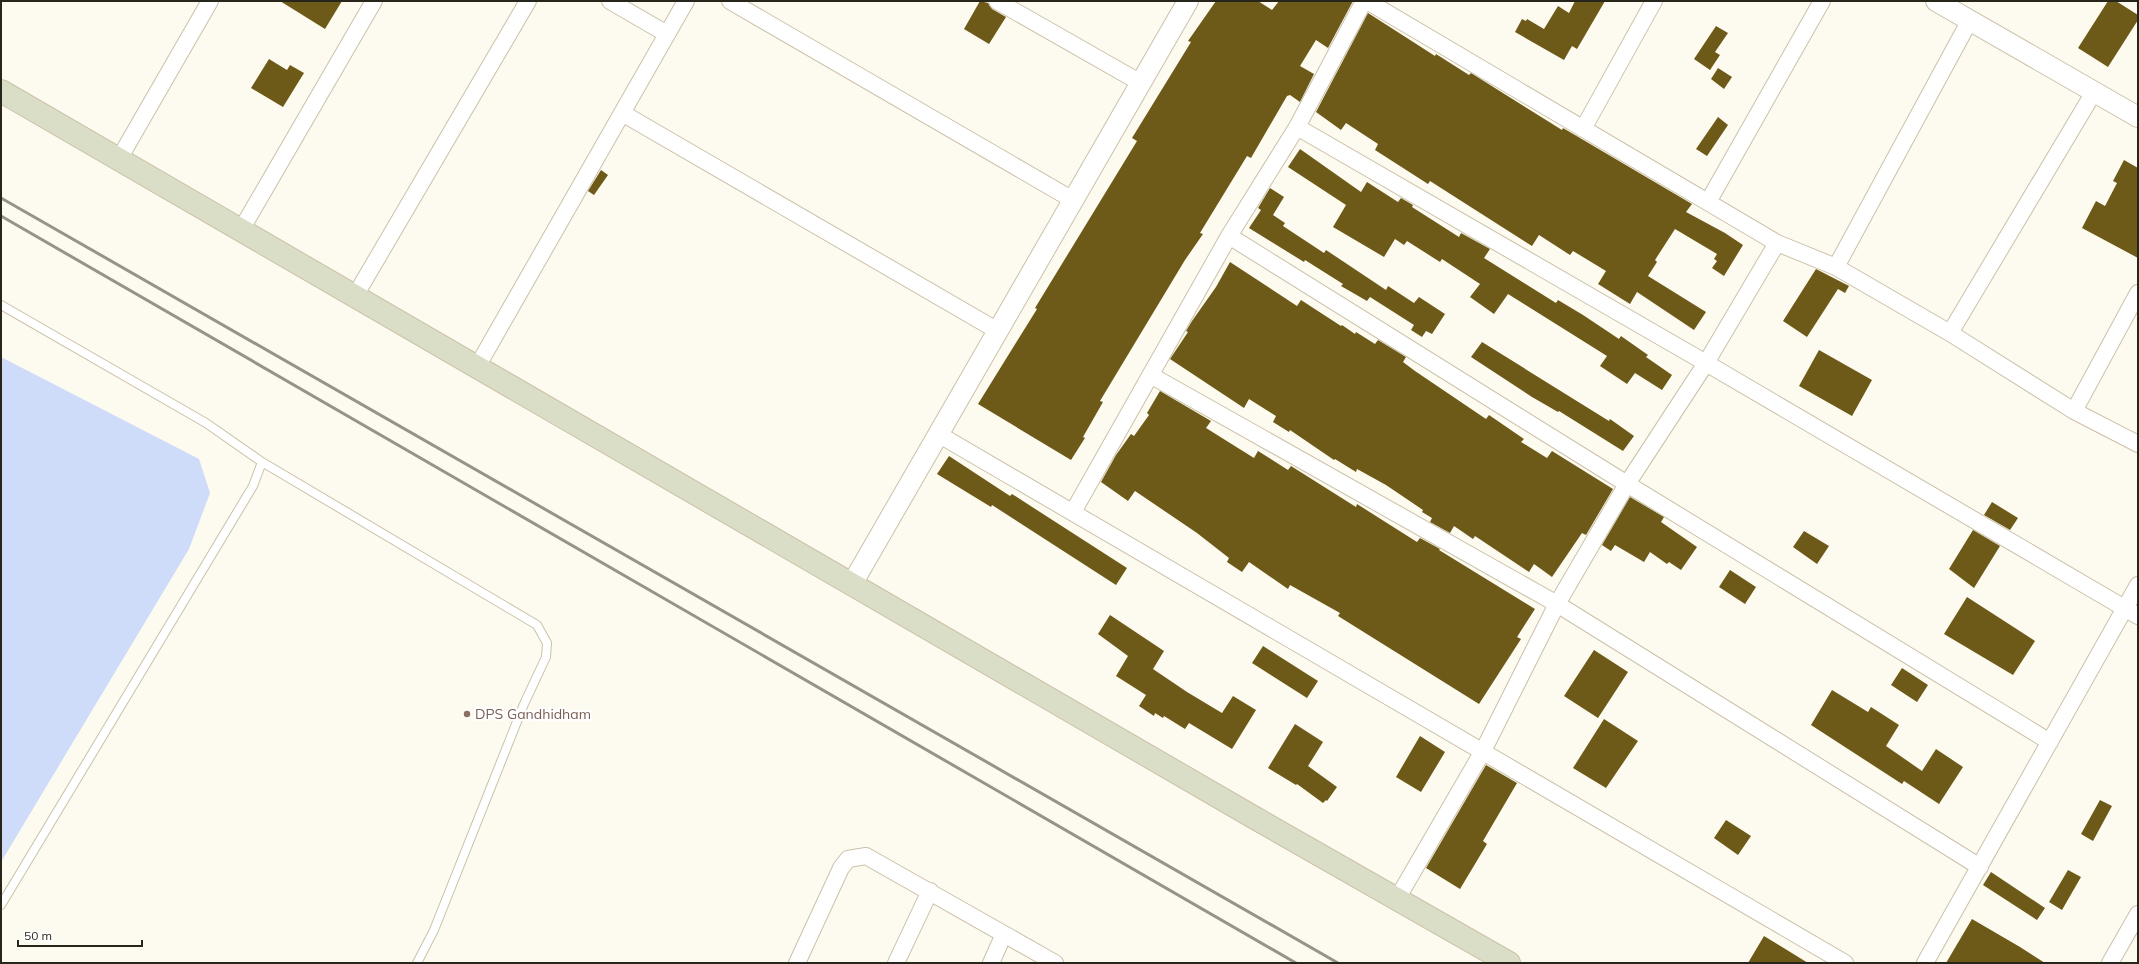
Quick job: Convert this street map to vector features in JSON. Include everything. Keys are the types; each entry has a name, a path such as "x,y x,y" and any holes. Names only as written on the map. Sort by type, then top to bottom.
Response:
{"main road":[{"path":"1,91 1509,963"}],"street":[{"path":"119,159 210,1"},
{"path":"241,230 374,1"},
{"path":"355,296 528,1"},
{"path":"610,1 667,34"},
{"path":"477,367 686,1"},
{"path":"730,1 1073,200"},
{"path":"997,1 1141,83"},
{"path":"852,584 1188,1"},
{"path":"1073,512 1152,376 1230,236 1297,127 1365,1 1777,243 1836,267 1950,333 2074,411 2138,444"},
{"path":"1583,128 1654,1"},
{"path":"1708,202 1822,1"},
{"path":"1936,1 2138,117"},
{"path":"1836,267 1970,20"},
{"path":"1950,333 2094,92"},
{"path":"622,113 998,331"},
{"path":"1297,127 1706,363 2131,612"},
{"path":"1230,236 1626,484 2050,742"},
{"path":"1397,899 1483,751 1557,604 1626,484 1706,363 1777,243"},
{"path":"2074,411 2138,293"},
{"path":"1152,376 1557,604 1980,867"},
{"path":"938,434 1845,963"},
{"path":"1925,963 2050,742 2131,612 2138,585"},
{"path":"797,963 841,868 848,859 866,856 1055,963"},
{"path":"896,963 930,891"},
{"path":"2110,963 2138,914"},
{"path":"991,963 1004,934"}],"lane":[{"path":"1,305 206,422 262,462 537,625 546,643 546,657 524,704 434,930 417,963"},
{"path":"1,905 253,486 262,462"}],"water":[{"path":"1,357 199,459 210,493 189,549 1,862"}],"building":[{"path":"280,1 342,1 325,29"},
{"path":"980,1 988,3 992,9 1006,17 989,44 964,29"},
{"path":"1216,1 1258,1 1272,10 1279,1 1353,1 1328,48 1316,40 1300,66 1314,74 1300,102 1290,95 1287,96 1251,158 1247,156 1200,233 1203,234 1185,260 1100,401 1103,402 1083,437 1085,438 1071,460 978,404 1037,309 1035,308 1137,141 1132,138 1191,42 1188,41"},
{"path":"1575,1 1605,1 1577,49 1572,46 1564,60 1515,32 1522,19 1526,21 1527,19 1544,29 1558,6 1569,13"},
{"path":"2108,1 2116,1 2138,15 2138,20 2108,67 2078,48"},
{"path":"1368,13 1435,56 1436,54 1469,75 1471,73 1562,130 1563,128 1692,204 1686,212 1725,233 1743,245 1724,276 1712,268 1717,261 1714,259 1717,254 1675,229 1655,260 1657,262 1648,276 1706,312 1694,330 1637,292 1630,304 1598,284 1606,271 1573,251 1570,255 1539,235 1532,246 1430,181 1428,184 1375,150 1378,144 1346,123 1341,130 1316,112"},
{"path":"1716,26 1728,33 1715,52 1720,55 1710,70 1694,59"},
{"path":"269,59 287,70 290,65 304,73 283,107 251,88"},
{"path":"1718,68 1732,77 1724,89 1711,79"},
{"path":"1718,117 1728,125 1707,156 1696,149"},
{"path":"1300,149 1361,192 1367,182 1398,202 1401,198 1413,205 1412,207 1459,237 1461,233 1490,249 1484,258 1556,303 1558,300 1583,315 1619,339 1621,336 1648,355 1646,357 1672,375 1662,390 1635,373 1627,384 1600,366 1607,356 1508,294 1494,314 1470,297 1480,284 1442,259 1440,262 1407,241 1404,245 1395,239 1384,257 1333,227 1346,205 1288,167"},
{"path":"2124,160 2138,168 2138,258 2082,228 2096,201 2105,206 2117,183 2113,181"},
{"path":"601,170 608,175 594,195 588,191"},
{"path":"1270,188 1284,197 1273,215 1285,223 1283,226 1324,253 1326,250 1386,290 1388,286 1414,303 1419,297 1445,314 1432,334 1426,331 1422,337 1411,330 1414,325 1370,297 1367,301 1341,286 1343,284 1305,260 1304,262 1249,228 1261,210 1258,208"},
{"path":"1230,262 1297,306 1301,300 1355,334 1356,332 1375,344 1378,340 1406,357 1403,362 1415,371 1486,419 1489,415 1524,439 1521,442 1547,458 1552,451 1613,489 1586,535 1582,533 1552,577 1534,564 1529,572 1475,536 1473,539 1454,526 1450,533 1430,522 1432,518 1422,512 1423,510 1386,485 1357,469 1356,472 1335,459 1334,460 1290,430 1289,432 1273,422 1276,416 1249,399 1244,408 1170,359 1188,332 1186,331 1192,321 1216,287"},
{"path":"1816,269 1849,286 1845,293 1838,289 1807,337 1783,321"},
{"path":"1482,342 1609,421 1610,419 1634,436 1623,451 1559,411 1558,412 1532,397 1471,357"},
{"path":"1819,350 1872,380 1852,416 1799,386"},
{"path":"1160,391 1211,421 1206,428 1254,458 1258,451 1288,470 1291,466 1356,507 1357,504 1417,542 1420,538 1440,549 1439,550 1535,609 1517,637 1521,639 1479,704 1338,616 1340,613 1290,585 1288,589 1249,562 1242,572 1227,562 1229,558 1197,533 1135,491 1128,501 1101,482 1116,455 1131,434 1134,436 1149,415 1147,413"},
{"path":"949,456 1010,496 1012,494 1127,568 1116,585 992,505 991,507 937,474"},
{"path":"1630,497 1664,517 1661,522 1697,547 1681,570 1669,562 1667,564 1650,552 1644,562 1615,545 1611,551 1602,545"},
{"path":"1992,502 2018,518 2010,530 1984,515"},
{"path":"1973,530 2000,546 1974,588 1949,569"},
{"path":"1804,531 1829,546 1817,564 1793,547"},
{"path":"1730,570 1756,587 1745,604 1719,587"},
{"path":"1967,597 2035,641 2013,675 1944,634"},
{"path":"1110,615 1164,651 1153,669 1187,692 1222,713 1233,696 1256,710 1232,749 1189,723 1185,729 1164,716 1163,718 1155,713 1154,716 1139,706 1146,695 1116,676 1128,656 1098,634"},
{"path":"1263,646 1318,681 1307,698 1252,663"},
{"path":"1594,650 1628,672 1598,718 1564,696"},
{"path":"1902,668 1928,685 1917,702 1891,685"},
{"path":"1832,690 1868,712 1871,707 1899,725 1886,746 1922,771 1936,749 1963,767 1939,804 1904,781 1902,784 1811,725"},
{"path":"1604,719 1638,741 1606,788 1573,768"},
{"path":"1295,724 1323,742 1308,766 1337,787 1327,801 1326,800 1323,803 1297,784 1296,785 1268,768"},
{"path":"1420,736 1445,752 1421,792 1396,777"},
{"path":"1486,765 1517,783 1483,841 1487,844 1460,889 1426,868"},
{"path":"2100,800 2112,806 2093,841 2081,834"},
{"path":"1726,820 1751,836 1738,855 1714,838"},
{"path":"2068,870 2081,877 2062,910 2049,902"},
{"path":"1991,872 2045,908 2037,920 1983,885"},
{"path":"1972,919 2020,947 2045,963 1946,963"},
{"path":"1764,936 1808,963 1748,963"}],"railway":[{"path":"1,198 1338,963"},
{"path":"1,216 1296,963"}],"place":[{"name":"DPS Gandhidham","path":"467,714"}]}
